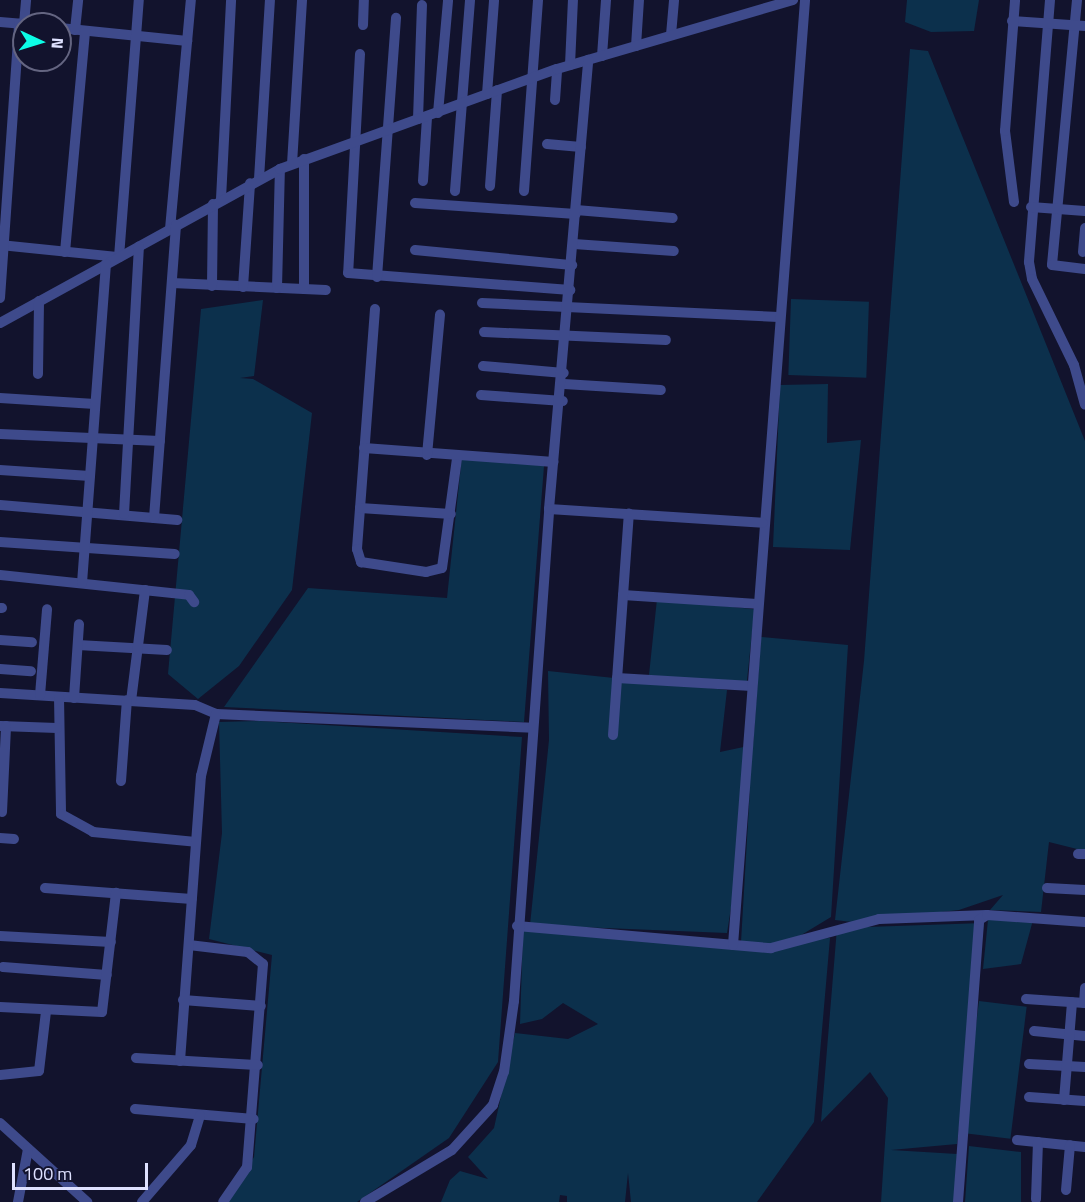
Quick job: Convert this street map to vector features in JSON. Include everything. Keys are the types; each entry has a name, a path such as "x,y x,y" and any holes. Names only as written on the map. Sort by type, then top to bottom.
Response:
{"street":[{"path":"65,252 80,30 78,0"},
{"path":"119,257 139,0"},
{"path":"154,518 190,0"},
{"path":"212,286 231,0"},
{"path":"243,287 255,181 270,0"},
{"path":"292,164 302,0"},
{"path":"363,25 364,0"},
{"path":"438,113 448,0"},
{"path":"455,190 464,103 470,0"},
{"path":"490,186 494,0"},
{"path":"524,191 538,0"},
{"path":"570,65 573,0"},
{"path":"602,56 606,0"},
{"path":"636,46 639,0"},
{"path":"671,35 674,0"},
{"path":"0,323 255,181 304,159 557,69 794,0"},
{"path":"733,945 763,523 805,0"},
{"path":"1014,202 1005,131 1015,0"},
{"path":"1050,0 1031,207 1032,279 1080,367 1085,405"},
{"path":"1077,0 1080,26 1052,265 1085,269"},
{"path":"422,5 423,181"},
{"path":"377,277 390,129 396,18"},
{"path":"1012,21 1080,26"},
{"path":"72,29 187,41"},
{"path":"360,54 353,142 348,273 570,290"},
{"path":"365,1202 452,1150 493,1105 504,1072 514,1001 517,926 549,509 553,462 563,401 588,60"},
{"path":"555,100 557,69"},
{"path":"0,298 2,245 18,72"},
{"path":"547,144 581,147"},
{"path":"304,159 304,289"},
{"path":"277,288 280,169"},
{"path":"415,203 673,218"},
{"path":"1031,207 1085,211"},
{"path":"1083,252 1085,228"},
{"path":"574,244 674,251"},
{"path":"2,245 119,257"},
{"path":"124,514 139,246"},
{"path":"415,250 572,265"},
{"path":"82,583 106,264"},
{"path":"172,283 326,290"},
{"path":"38,374 39,301"},
{"path":"482,303 779,317"},
{"path":"375,309 360,508 361,562 426,572 445,565 457,458"},
{"path":"427,455 440,315"},
{"path":"484,332 666,340"},
{"path":"483,366 662,390"},
{"path":"481,395 563,401"},
{"path":"0,398 95,404"},
{"path":"0,434 160,441"},
{"path":"364,448 457,458 553,462"},
{"path":"0,470 90,476"},
{"path":"0,505 177,520"},
{"path":"360,508 451,514"},
{"path":"549,509 763,523"},
{"path":"613,735 630,514"},
{"path":"0,542 175,554"},
{"path":"0,575 189,596 194,602"},
{"path":"121,781 129,701 145,590"},
{"path":"623,595 757,604"},
{"path":"40,695 47,609"},
{"path":"74,698 79,624"},
{"path":"0,640 32,642"},
{"path":"78,645 167,650"},
{"path":"0,669 31,671"},
{"path":"617,678 752,686"},
{"path":"0,693 195,705 212,713 532,728"},
{"path":"59,697 57,806 66,818 93,831 196,842"},
{"path":"180,1061 201,776 212,713"},
{"path":"2,812 3,726 57,728"},
{"path":"0,838 14,838"},
{"path":"45,888 192,899"},
{"path":"1047,888 1085,891"},
{"path":"0,1007 102,1012 116,893"},
{"path":"517,926 733,945 785,947 879,919 987,915 1085,922"},
{"path":"958,1202 979,920 987,915"},
{"path":"0,936 111,942"},
{"path":"189,945 260,957 261,1006 258,1065 248,1167 223,1202"},
{"path":"3,967 107,975"},
{"path":"1026,999 1084,1003 1085,988"},
{"path":"183,1000 261,1006"},
{"path":"1064,1100 1072,1002"},
{"path":"0,1074 39,1071 45,1011"},
{"path":"1034,1031 1085,1036"},
{"path":"136,1058 258,1065"},
{"path":"1029,1064 1085,1067"},
{"path":"1029,1097 1085,1101"},
{"path":"135,1110 254,1119"},
{"path":"142,1202 191,1145 200,1115"},
{"path":"0,1123 87,1202"},
{"path":"1017,1140 1085,1147"},
{"path":"1036,1199 1038,1142"},
{"path":"1066,1190 1070,1145"},
{"path":"18,1202 28,1149"}],"water":[{"path":"907,0 979,0 974,31 931,32 905,22"},
{"path":"910,49 928,51 1085,441 1085,851 1049,842 1041,912 990,910 1003,895 959,910 852,922 835,920 864,661"},
{"path":"791,299 869,302 866,378 788,375"},
{"path":"263,300 254,376 240,378 253,379 312,413 292,590 239,666 198,699 168,674 201,309"},
{"path":"828,384 827,443 861,440 850,550 773,547 780,385"},
{"path":"462,456 544,466 524,722 224,707 308,588 447,598"},
{"path":"657,599 754,609 746,688 649,678"},
{"path":"761,637 848,645 831,917 793,940 830,938 814,1122 757,1202 631,1202 628,1173 625,1202 567,1202 567,1196 560,1195 559,1202 441,1202 450,1180 460,1171 488,1179 468,1157 494,1128 515,1033 568,1039 598,1024 563,1003 542,1019 520,1024 523,930 741,942 750,788 727,933 530,925 549,740 548,671 727,690 720,752 753,745"},
{"path":"259,721 522,737 498,1062 449,1138 357,1202 228,1202 254,1157 272,955 209,939 222,833 219,722"},
{"path":"988,920 1033,920 1021,964 983,969"},
{"path":"984,923 957,1144 891,1150 957,1154 954,1202 881,1202 888,1098 870,1072 821,1122 837,928"},
{"path":"979,1001 1027,1007 1010,1139 963,1133"},
{"path":"969,1146 1021,1152 1021,1202 965,1202"}]}
